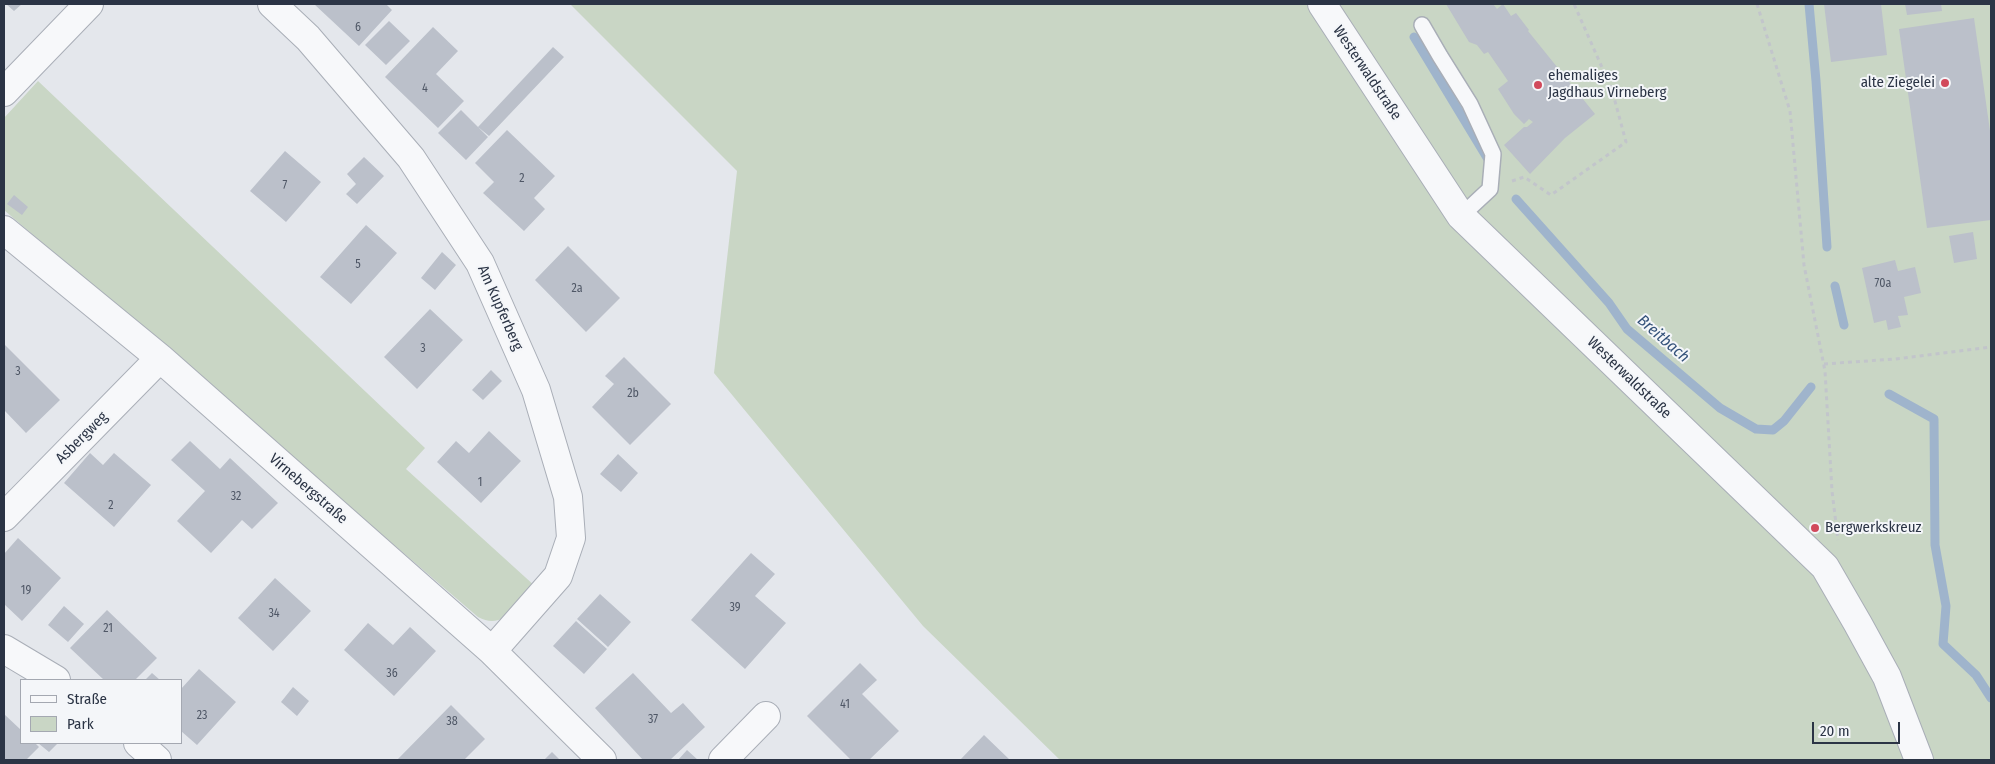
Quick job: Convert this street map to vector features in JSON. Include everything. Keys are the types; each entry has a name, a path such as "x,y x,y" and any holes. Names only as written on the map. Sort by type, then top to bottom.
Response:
{"street":[{"path":"4,92 89,4"},
{"name":"Am Kupferberg","path":"272,4 308,38 411,158 480,263 536,390 568,497 571,538 558,576 492,651"},
{"name":"Westerwaldstraße","path":"1322,4 1461,216 1825,567 1887,677 1919,760"},
{"name":"Virnebergstraße","path":"4,230 160,358 492,651 602,760"},
{"name":"Asbergweg","path":"4,518 160,358"},
{"path":"4,649 54,679"},
{"path":"723,760 766,716"},
{"path":"139,744 157,760"}],"lane":[{"path":"1422,25 1470,104 1493,154 1490,189 1461,216"}],"path":[{"path":"1490,189 1524,177 1551,195 1626,142 1612,90 1574,4"},
{"path":"1757,4 1790,111 1804,265 1824,364 1832,491 1838,541 1825,567"},
{"path":"1824,364 1895,359 1991,347"}],"green space":[{"path":"570,4 1991,4 1991,760 1060,760 923,626 714,373 737,171"},
{"path":"38,81 425,448 406,469 536,587 517,608 496,621 478,617 4,210 4,118"}],"building":[{"path":"6,4 22,4 14,11"},
{"path":"314,4 386,4 392,10 359,46"},
{"name":"ehemaliges Jagdhaus Virneberg","path":"1446,4 1493,4 1497,9 1503,4 1511,16 1516,13 1528,31 1595,114 1565,138 1530,174 1504,145 1524,127 1533,122 1529,119 1524,124 1514,114 1498,89 1508,81 1488,52 1484,54 1477,45 1469,42"},
{"path":"1824,4 1881,4 1887,55 1831,62"},
{"path":"1905,4 1941,4 1942,11 1907,15"},
{"name":"alte Ziegelei","path":"1974,18 1991,138 1991,220 1927,228 1899,29"},
{"path":"389,21 410,41 386,65 365,45"},
{"path":"433,27 458,51 436,74 464,101 438,128 385,77"},
{"path":"553,47 564,57 489,136 478,127"},
{"path":"461,110 488,137 466,160 438,133"},
{"path":"507,130 555,176 534,198 545,209 524,231 483,193 494,182 475,163"},
{"path":"285,151 321,182 286,222 250,191"},
{"path":"364,157 384,176 357,204 346,194 356,184 347,174"},
{"path":"14,195 28,207 22,215 7,204"},
{"path":"366,225 397,253 351,304 320,277"},
{"path":"1973,232 1977,259 1954,263 1949,236"},
{"path":"568,246 620,298 586,332 535,280"},
{"path":"442,252 456,265 435,290 421,278"},
{"path":"1895,260 1898,271 1915,267 1921,293 1904,297 1908,315 1898,316 1901,327 1888,330 1886,320 1874,323 1862,268"},
{"path":"430,309 463,340 417,389 384,357"},
{"path":"4,344 60,400 26,433 4,410"},
{"path":"624,357 671,404 630,445 592,407 614,384 605,376"},
{"path":"491,370 502,381 483,400 472,390"},
{"path":"489,431 521,461 481,503 437,462 456,441 469,453"},
{"path":"190,441 220,469 230,458 278,503 252,529 242,520 211,553 177,521 205,491 171,460"},
{"path":"90,453 103,465 114,453 151,485 114,527 64,483"},
{"path":"618,454 638,473 621,492 600,474"},
{"path":"18,538 61,578 22,621 4,604 4,554"},
{"path":"751,553 775,574 755,596 786,623 745,669 691,620"},
{"path":"275,578 311,611 273,651 238,618"},
{"path":"600,594 631,622 608,647 577,619"},
{"path":"64,606 84,624 68,642 48,625"},
{"path":"107,610 157,658 136,679 103,679 70,648"},
{"path":"576,621 607,649 584,674 553,646"},
{"path":"368,623 393,645 410,627 436,651 394,696 344,650"},
{"path":"860,663 877,680 862,694 899,731 869,760 851,760 807,716"},
{"path":"199,669 236,702 197,745 182,732 182,688"},
{"path":"152,673 159,679 146,679"},
{"path":"633,673 671,713 683,703 705,727 670,760 643,760 595,708"},
{"path":"293,687 309,701 297,716 281,702"},
{"path":"451,705 485,739 464,760 397,760"},
{"path":"4,714 20,729 20,744 36,744 39,747 26,760 4,760"},
{"path":"984,735 1010,760 960,760"},
{"path":"39,744 57,744 49,752"},
{"path":"687,750 698,760 678,760"},
{"path":"552,752 560,760 544,760"}],"waterway":[{"name":"Breitbach","path":"1809,4 1827,247"},
{"name":"Breitbach","path":"1414,37 1489,161"},
{"name":"Breitbach","path":"1516,199 1609,303 1627,329 1720,408 1756,429 1773,430 1784,421 1811,387"},
{"name":"Breitbach","path":"1835,286 1844,325"},
{"name":"Breitbach","path":"1889,394 1934,419 1935,545 1946,606 1943,644 1976,675 1991,698"}],"place":[{"name":"alte Ziegelei","path":"1945,83"},
{"name":"ehemaliges Jagdhaus Virneberg","path":"1538,85"},
{"name":"Bergwerkskreuz","path":"1815,528"}]}
